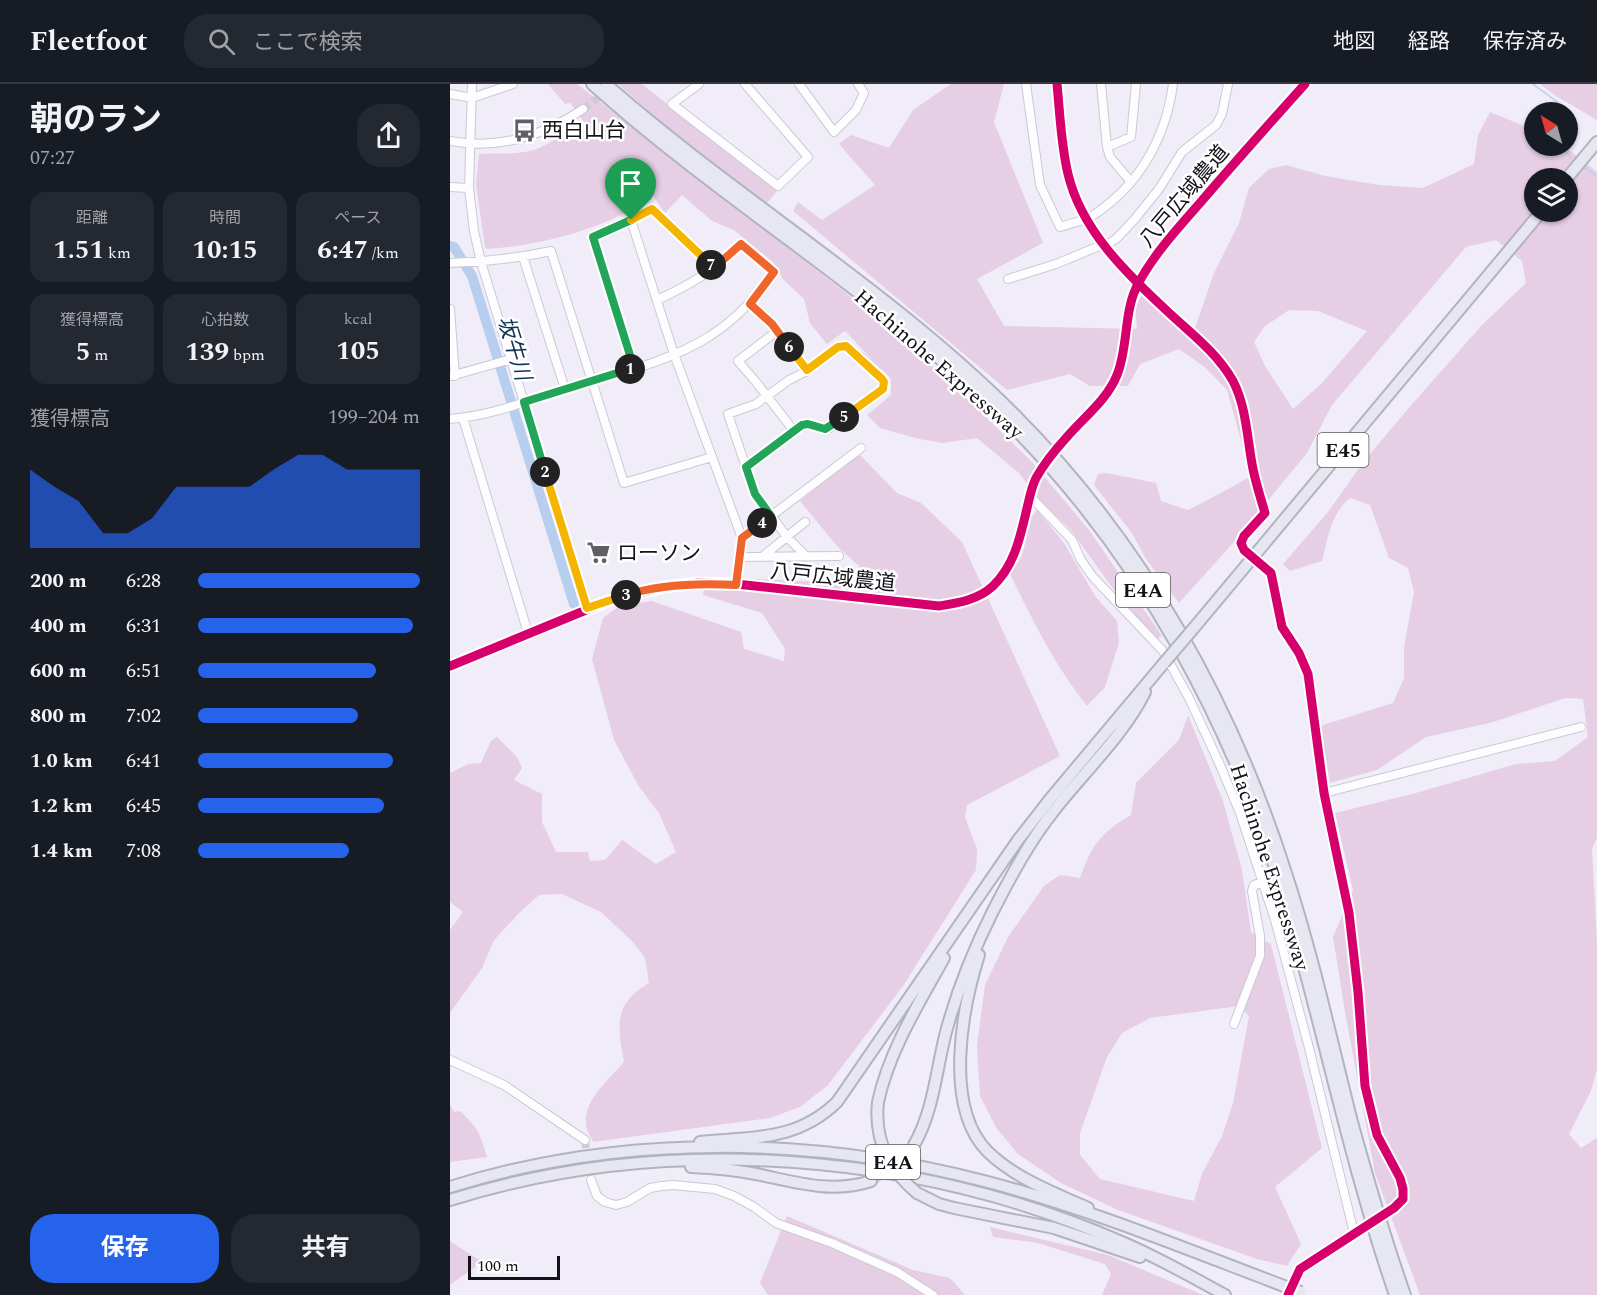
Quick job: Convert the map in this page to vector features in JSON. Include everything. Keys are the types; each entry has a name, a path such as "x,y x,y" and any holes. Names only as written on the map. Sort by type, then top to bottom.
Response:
{"highway":[{"name":"Hachinohe Expressway","path":"592,84 662,144 901,326 964,381 1042,457 1081,504 1142,587 1173,637 1208,702 1235,760 1264,835 1288,910 1361,1187 1395,1295"},
{"name":"Hachinohe Expressway","path":"606,84 676,142 913,324 978,379 1057,459 1092,502 1164,604 1216,697 1240,748 1273,834 1297,909 1376,1209 1405,1295"},
{"path":"1575,168 1597,142"},
{"name":"E45","path":"992,877 1033,820 1533,222"},
{"name":"E45","path":"1002,893 1040,829 1129,720 1162,666"},
{"path":"992,877 950,947 901,1038 886,1072 878,1102 877,1127 882,1147 895,1172 917,1193 939,1204 954,1209 1033,1223 1081,1236 1140,1257 1220,1292"},
{"path":"611,1154 782,1133 817,1119 837,1102 845,1091 992,877"},
{"path":"915,1145 929,1112 946,1032 961,985 980,936 1002,893"},
{"path":"1002,893 984,939 966,1006 962,1046 962,1087 963,1103 971,1128 987,1151 1018,1174 1074,1202 1165,1241"},
{"name":"E4A","path":"450,1187 538,1166 611,1154 739,1148 809,1151 875,1159 984,1181 1049,1201 1165,1241 1286,1290 1305,1294"},
{"name":"E4A","path":"450,1200 543,1178 616,1167 687,1161 759,1161 833,1165 911,1176 1054,1215 1124,1243 1183,1271 1220,1292"},
{"path":"616,1167 717,1168 824,1187 848,1187 871,1181"}],"street":[{"path":"472,84 469,188 474,231 508,360 587,608"},
{"path":"450,94 472,98 513,84"},
{"path":"699,84 672,104 778,186 808,158 745,84"},
{"path":"799,84 834,132 856,111 864,93 858,84"},
{"path":"1026,84 1040,185 1060,227 1086,218 1131,182 1147,161 1162,133 1171,102 1173,84"},
{"path":"1057,84 1066,165 1086,218 1104,245 1138,284 1209,348 1232,380 1241,399 1253,470 1265,513 1244,536 1241,543 1244,550"},
{"path":"1101,84 1110,157 1131,182"},
{"path":"1107,147 1131,137 1136,84"},
{"path":"1008,279 1056,264 1116,239 1159,189 1182,152 1216,125 1222,114 1228,84"},
{"name":"八戸広域農道","path":"1066,438 1109,390 1117,375 1131,301 1138,284 1172,236 1305,84"},
{"path":"450,141 470,144 504,143 524,138 560,123 583,109"},
{"path":"450,187 469,188"},
{"path":"634,368 593,237 652,209 714,268"},
{"path":"631,220 674,354 742,538 736,585"},
{"path":"450,419 506,408 674,354 708,337 750,304 774,272 741,244 714,268 687,286 657,300"},
{"path":"450,263 524,257 552,251 624,483 712,457"},
{"path":"524,257 565,389"},
{"path":"750,304 777,331 807,370"},
{"path":"450,309 452,376 508,360"},
{"path":"777,331 738,361 794,431"},
{"path":"746,467 802,425 830,428 883,389 884,382 874,369 846,346 838,347 756,404 728,414 755,494 787,537 807,556"},
{"path":"463,418 528,633"},
{"path":"742,538 861,447"},
{"name":"八戸広域農道","path":"450,666 587,608 631,593 664,586 698,583 736,585 939,606 964,602 993,587 1012,561 1037,476"},
{"path":"1030,496 1061,526 1072,540 1081,560 1093,577 1157,644 1173,668 1240,813 1275,920 1357,1232"},
{"path":"762,557 805,522"},
{"path":"740,557 839,556"},
{"path":"1261,565 1271,573 1282,627 1299,653 1308,674 1324,793 1349,913 1368,1102 1377,1135 1400,1178 1403,1189 1403,1199 1394,1208 1300,1269 1286,1290"},
{"path":"1324,793 1581,727"},
{"path":"1234,1024 1260,956 1260,936 1252,891 1254,885 1262,882"},
{"path":"450,1060 504,1085 585,1140"},
{"path":"591,1180 597,1196 605,1202 616,1205 627,1202 650,1188 662,1186 701,1187 724,1192 754,1207 776,1223 832,1243 897,1272 933,1295"}],"shaded area":[{"path":"548,84 577,84 855,300 946,378 1032,462 1089,530 1162,636 1157,639 1119,597 1071,530 1037,497 1019,473 977,438 943,443 880,428 867,415 891,395 891,379 845,331 827,344 810,323 804,299 783,279 774,263 734,230 712,221 682,195 665,213 653,196 635,208 595,226 530,244 487,249 476,184 479,154 516,153 537,149 572,131 573,135 585,123 570,103 565,104"},
{"path":"618,84 642,84 777,191 767,203 660,121"},
{"path":"951,84 1004,84 994,122 1043,243 977,279 1004,326 1137,329 1135,307 1147,287 1194,331 1214,273 1239,223 1249,188 1269,169 1286,165 1325,176 1379,185 1423,188 1474,164 1478,135 1490,112 1524,126 1524,156 1577,156 1597,172 1597,838 1592,849 1597,942 1597,1070 1591,1091 1569,1134 1581,1148 1597,1138 1597,1295 1420,1295 1375,1173 1333,937 1353,890 1335,813 1416,793 1516,764 1555,761 1588,737 1583,699 1565,698 1490,723 1426,737 1377,770 1330,783 1320,726 1393,703 1404,678 1404,647 1414,592 1408,568 1389,558 1370,505 1350,498 1334,518 1322,561 1290,571 1283,564 1328,512 1364,461 1407,410 1482,325 1526,283 1522,261 1496,240 1466,247 1332,405 1307,453 1234,542 1179,603 1146,559 1132,533 1094,485 1098,474 1107,473 1156,483 1161,501 1188,510 1251,476 1227,390 1206,368 1179,349 1140,364 1128,386 1090,386 1070,374 1007,390 793,211 798,202 822,220 875,185 839,144 851,135 889,148 913,110","holes":["1289,310 1318,311 1367,331 1321,384 1293,409 1265,366 1254,342 1265,326"]},
{"path":"1540,84 1597,84 1597,120 1578,109 1578,102 1566,102"},
{"path":"860,455 897,493 921,503 962,542 1060,756 967,805 965,817 977,849 976,870 903,986 828,1085 800,1107 770,1118 593,1142 586,1127 586,1115 593,1098 624,1062 620,1037 621,1016 629,999 649,983 645,958 633,942 601,912 562,894 539,895 494,940 482,968 450,1013 450,930 463,912 450,902 450,773 468,764 481,763 491,741 497,737 517,757 522,768 514,780 542,794 542,822 556,852 588,852 590,861 605,860 622,840 656,864 676,852 659,813 638,785 614,740 592,659 603,618 619,606 652,601 741,632 744,649 784,661 785,649 762,613 703,595 704,590 734,588 755,579 865,584 861,568 837,546 800,501"},
{"path":"1037,510 1064,543 1095,596 1117,621 1119,643 1105,687 1087,706 1054,659 1010,574 1022,556 1031,518"},
{"path":"1188,715 1223,801 1242,870 1251,932 1271,944 1322,1148 1275,1187 1301,1244 1287,1266 1257,1259 1118,1210 1061,1183 1018,1154 997,1129 980,1096 977,1046 985,985 1008,937 1044,886 1060,875 1080,878 1098,841 1131,815 1136,783 1179,740","holes":["1239,1006 1249,1016 1233,1103 1222,1136 1202,1174 1194,1201 1100,1179 1080,1155 1080,1133 1107,1057 1122,1033 1150,1018"]},
{"path":"450,1105 454,1112 460,1111 475,1127 487,1157 450,1162"},
{"path":"787,1216 913,1270 950,1278 965,1295 768,1295 760,1283"},
{"path":"990,1227 1108,1255 1203,1295 1102,1295 1111,1274 1105,1264 1038,1243 993,1237"},
{"path":"450,1241 482,1262 450,1285"}],"waterway":[{"path":"1533,84 1557,102"},
{"path":"1585,168 1597,176"},
{"name":"坂牛川","path":"450,246 454,247 472,276 574,604"}],"tunnel":[{"path":"583,109 617,84"},
{"path":"1037,476 1066,438"},
{"path":"585,1140 589,1173"},
{"path":"871,1181 897,1165 914,1145"}],"cycle path":[{"path":"1057,84 1062,141 1068,174 1083,213 1120,265 1219,360 1238,391 1254,475 1265,513 1244,536 1241,543 1244,550 1271,573 1282,627 1299,653 1308,674 1324,793 1349,913 1365,1086 1377,1135 1400,1178 1403,1199 1394,1208 1300,1269 1288,1295"},
{"path":"450,666 608,601 664,587 698,583 736,584 939,606 968,600 987,591 1001,577 1012,558 1020,537 1032,487 1039,473 1058,447 1113,384 1121,364 1130,304 1145,271 1175,231 1305,84"}],"place":[{"name":"西白山台","path":"524,130"},
{"name":"ローソン","path":"599,553"}],"route":[{"path":"652,209 714,268 741,244 774,272 750,304 772,324 807,370 838,347 846,346 874,369 884,382 884,386 830,428 802,425 746,467 755,494 771,516 742,538 736,585 698,583 664,586 631,593 587,608 524,402 634,368 593,237 631,220 652,209"}]}
